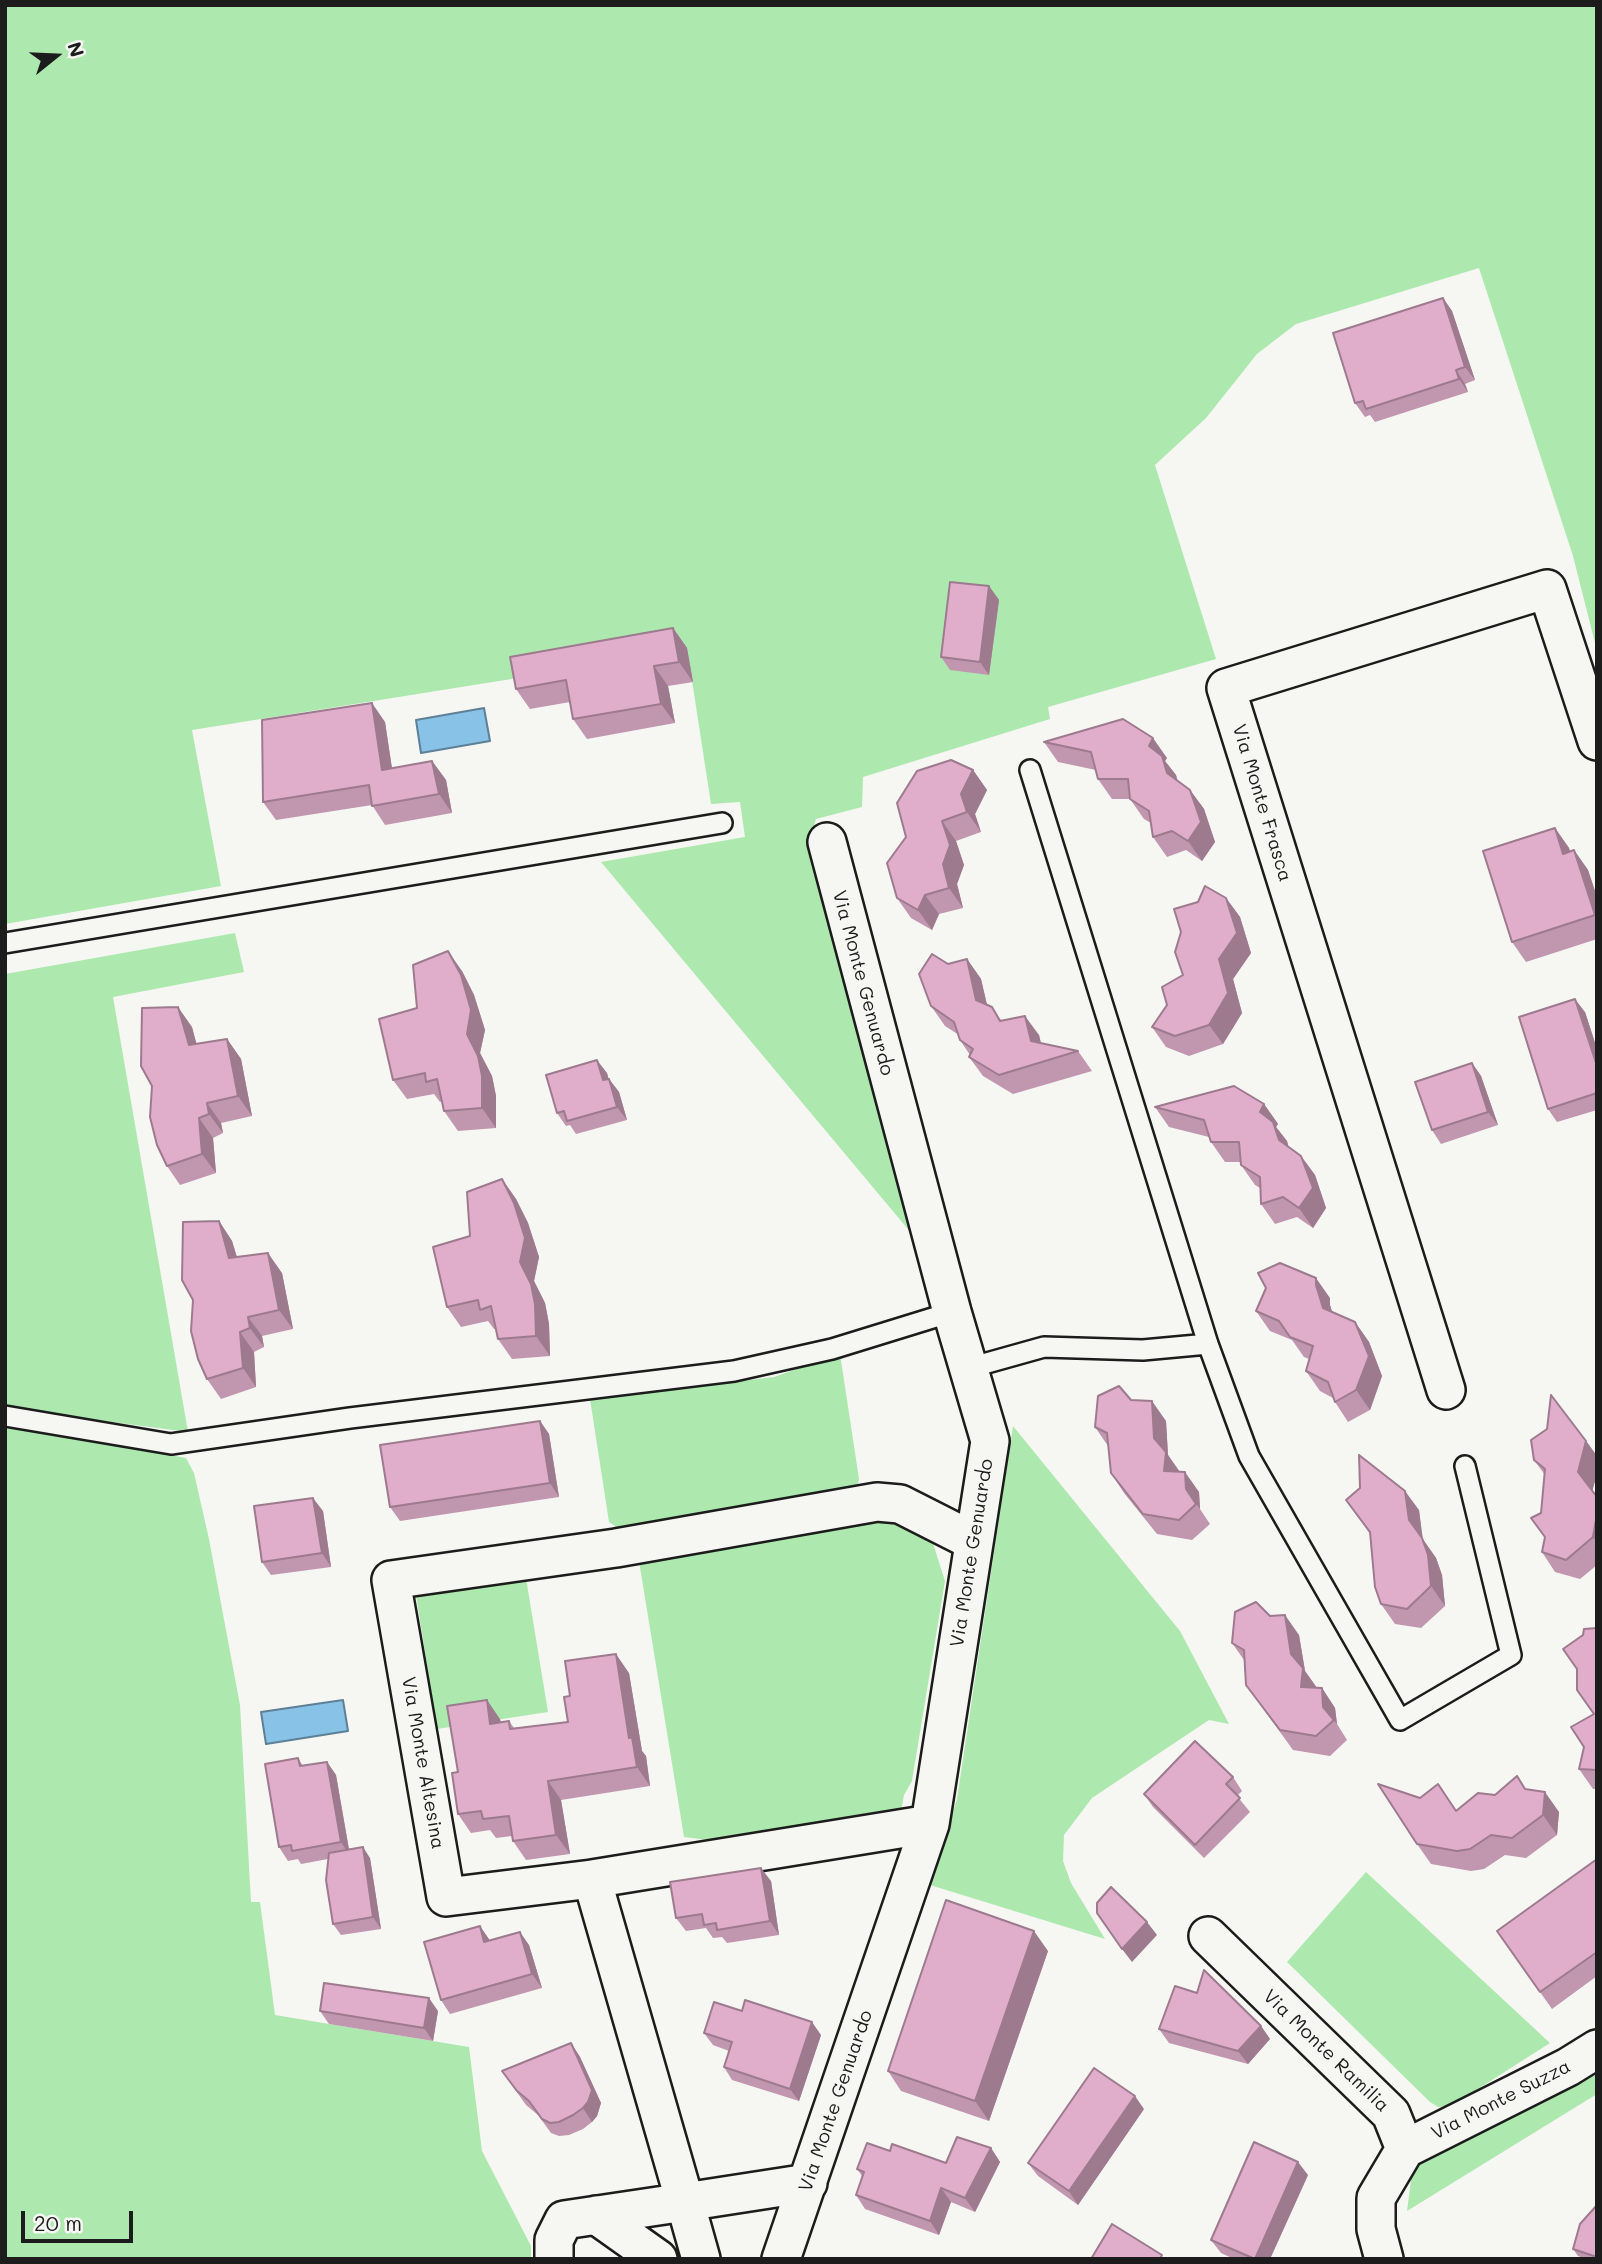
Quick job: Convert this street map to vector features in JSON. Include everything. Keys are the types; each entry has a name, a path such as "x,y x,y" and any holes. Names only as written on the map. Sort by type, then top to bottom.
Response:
{"street":[{"name":"Via Monte Frasca","path":"1446,1390 1226,688 1547,589 1597,741"},
{"name":"Via Monte Genuardo","path":"781,2259 930,1824 990,1441 952,1312 827,842"},
{"name":"Via Monte Altesina","path":"592,1880 446,1897 391,1580 616,1548 877,1502 900,1504 973,1541"},
{"path":"701,2259 592,1880 930,1824"},
{"name":"Via Monte Ramilia","path":"1208,1936 1391,2114 1405,2149"},
{"name":"Via Monte Suzza","path":"1405,2149 1568,2067 1597,2049"},
{"path":"1384,2259 1376,2230 1376,2198 1405,2149"},
{"path":"554,2259 554,2240 564,2220 808,2183"},
{"path":"596,2216 657,2259"}],"lane":[{"path":"1030,770 1208,1345 1249,1456 1400,1720 1511,1656 1465,1466"},
{"path":"5,943 722,823"},
{"path":"5,1416 171,1444 351,1418 734,1371 832,1349 952,1312"},
{"path":"968,1368 1044,1347 1143,1350 1208,1345"}],"green space":[{"path":"5,5 1597,5 1597,651 1573,556 1479,268 1296,324 1257,354 1206,418 1155,465 1216,659 1048,707 1050,719 863,777 862,807 816,819 811,835 917,1240 601,862 745,837 740,802 711,804 687,648 192,730 221,886 5,924"},
{"path":"235,933 244,972 113,997 188,1432 5,1408 5,974"},
{"path":"840,1354 859,1479 855,1498 624,1532 609,1522 590,1399 774,1377"},
{"path":"1013,1426 1180,1631 1229,1724 1209,1720 1092,1798 1064,1835 1063,1861 1071,1883 1105,1939 930,1885 957,1799"},
{"path":"5,1428 49,1433 186,1458 194,1473 209,1539 240,1705 251,1902 260,1902 275,2015 469,2047 482,2151 531,2246 531,2259 5,2259"},
{"path":"872,1515 898,1519 931,1537 945,1581 912,1781 904,1795 901,1811 724,1842 684,1837 639,1561"},
{"path":"526,1578 548,1712 437,1729 416,1595"},
{"path":"1366,1872 1550,2043 1451,2106 1438,2107 1430,2102 1287,1962"},
{"path":"1597,2072 1597,2094 1407,2211 1412,2173 1429,2155"}],"water":[{"path":"484,708 490,741 421,753 416,720"},
{"path":"343,1700 348,1731 266,1744 261,1712"}],"building":[{"path":"1443,298 1465,367 1456,370 1459,379 1366,409 1363,401 1355,403 1333,333"},
{"path":"950,582 989,586 980,662 941,657"},
{"path":"673,628 679,662 654,666 661,704 573,719 566,680 516,689 510,657"},
{"path":"372,703 382,770 432,761 439,794 372,806 369,785 263,802 262,720"},
{"path":"1123,719 1153,738 1149,746 1162,756 1167,773 1190,790 1201,822 1188,841 1172,831 1153,837 1149,811 1130,799 1128,779 1098,779 1091,752 1044,742"},
{"path":"951,760 973,770 961,794 967,812 942,821 950,845 943,864 949,888 925,895 918,910 897,898 887,863 906,837 897,803 917,771"},
{"path":"1555,828 1563,854 1574,850 1595,915 1512,942 1483,851"},
{"path":"1205,886 1226,898 1237,933 1219,959 1228,993 1209,1025 1175,1036 1152,1027 1167,1005 1162,987 1183,975 1175,952 1181,932 1174,909 1198,902"},
{"path":"448,951 461,975 471,1010 467,1034 478,1056 482,1076 482,1108 444,1111 437,1079 426,1082 425,1073 393,1080 379,1019 417,1008 413,965"},
{"path":"932,954 948,964 967,959 976,1000 992,1007 1000,1021 1025,1016 1031,1041 1078,1051 999,1075 969,1057 973,1049 960,1040 954,1022 931,1006 919,974"},
{"path":"1575,999 1597,1066 1597,1093 1548,1109 1519,1017"},
{"path":"178,1007 189,1045 227,1039 238,1096 207,1103 209,1114 199,1118 202,1154 167,1166 157,1145 150,1117 152,1086 141,1066 142,1008"},
{"path":"597,1060 603,1080 609,1079 617,1107 567,1121 564,1111 557,1113 546,1075"},
{"path":"1472,1063 1488,1112 1432,1130 1415,1082"},
{"path":"1234,1086 1264,1104 1260,1112 1273,1122 1279,1140 1301,1156 1313,1188 1299,1208 1283,1197 1261,1204 1260,1177 1241,1165 1239,1142 1211,1142 1204,1120 1155,1107"},
{"path":"502,1179 514,1203 525,1238 520,1262 531,1284 536,1336 498,1339 491,1306 480,1310 478,1300 447,1307 433,1247 470,1236 467,1192"},
{"path":"219,1221 229,1258 268,1253 279,1310 248,1317 250,1328 240,1332 243,1368 207,1379 198,1359 191,1331 193,1300 182,1280 183,1222"},
{"path":"1280,1263 1316,1278 1323,1308 1355,1322 1369,1356 1356,1390 1335,1402 1328,1382 1306,1371 1313,1346 1290,1337 1279,1321 1256,1311 1266,1288 1258,1273"},
{"path":"1119,1386 1131,1400 1152,1401 1154,1438 1166,1452 1164,1471 1185,1472 1186,1489 1196,1504 1179,1520 1143,1514 1111,1473 1107,1433 1095,1427 1098,1396"},
{"path":"1551,1395 1586,1441 1578,1472 1597,1497 1593,1537 1566,1560 1542,1552 1545,1537 1531,1518 1541,1513 1545,1469 1534,1460 1531,1440 1547,1429"},
{"path":"540,1421 550,1483 390,1507 380,1445"},
{"path":"1359,1455 1405,1491 1409,1520 1422,1538 1428,1555 1431,1586 1407,1609 1381,1604 1375,1587 1370,1532 1346,1500 1360,1488"},
{"path":"313,1498 322,1553 262,1562 254,1506"},
{"path":"1256,1602 1270,1616 1285,1615 1291,1654 1303,1668 1301,1687 1322,1688 1323,1707 1334,1720 1316,1736 1280,1730 1246,1685 1244,1650 1232,1643 1235,1612"},
{"path":"1597,1628 1597,1770 1579,1769 1584,1747 1571,1727 1594,1714 1577,1690 1577,1669 1563,1649 1583,1635 1584,1629"},
{"path":"616,1654 629,1738 632,1737 637,1767 548,1781 556,1835 513,1841 509,1816 483,1819 481,1811 458,1814 452,1773 458,1772 447,1706 487,1700 490,1724 509,1721 510,1729 568,1722 564,1697 570,1696 565,1661"},
{"path":"1195,1741 1233,1777 1226,1784 1240,1798 1195,1845 1144,1794"},
{"path":"298,1758 300,1766 327,1762 341,1842 292,1851 291,1845 279,1847 265,1764"},
{"path":"1517,1776 1525,1789 1545,1792 1543,1815 1512,1838 1491,1835 1470,1849 1457,1851 1417,1844 1378,1784 1420,1798 1438,1784 1456,1811 1478,1793 1495,1795"},
{"path":"363,1847 373,1917 333,1924 326,1880 329,1853"},
{"path":"1597,1859 1597,1952 1540,1992 1497,1931"},
{"path":"761,1868 770,1921 717,1930 716,1923 704,1925 702,1914 676,1918 670,1882"},
{"path":"1111,1887 1147,1922 1122,1949 1097,1913 1097,1903"},
{"path":"946,1900 1034,1931 975,2101 888,2071"},
{"path":"480,1926 484,1942 520,1932 532,1974 441,2000 424,1942"},
{"path":"1204,1970 1261,2026 1238,2051 1159,2029 1175,1986 1197,1993"},
{"path":"324,1983 429,1998 424,2028 320,2011"},
{"path":"745,2000 812,2022 790,2089 724,2067 732,2042 704,2033 714,2002 742,2011"},
{"path":"571,2043 592,2090 583,2108 559,2122 550,2123 542,2119 502,2071"},
{"path":"1094,2068 1135,2096 1069,2191 1028,2163"},
{"path":"957,2137 991,2148 965,2198 941,2188 930,2221 856,2195 864,2172 857,2169 867,2143 890,2151 892,2144 946,2163"},
{"path":"1254,2142 1298,2162 1255,2259 1211,2240"},
{"path":"1597,2205 1597,2257 1573,2249 1580,2224"},
{"path":"1112,2224 1162,2255 1160,2259 1091,2259"}]}
